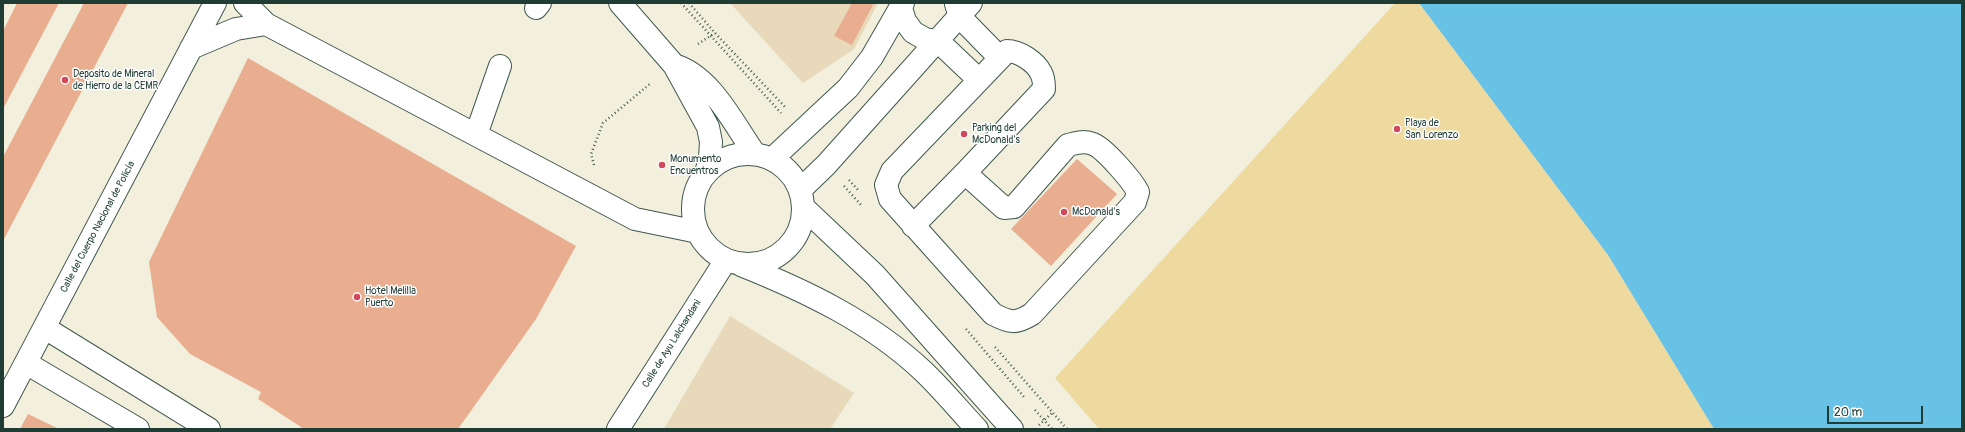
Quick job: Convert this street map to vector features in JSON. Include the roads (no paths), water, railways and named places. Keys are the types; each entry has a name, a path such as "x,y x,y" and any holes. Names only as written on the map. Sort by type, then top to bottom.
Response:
{"street":[{"name":"Calle del Cuerpo Nacional de Policía","path":"3,406 215,3"},
{"path":"246,3 266,24 635,219 698,232"},
{"path":"620,3 674,65 708,127 711,142 710,158 706,173 698,186 693,202 694,217 698,232 705,243 715,253 803,290 866,327 923,371 977,429"},
{"path":"763,156 848,88 872,56 902,5"},
{"path":"902,5 904,21 913,32 925,39 938,41 979,80"},
{"path":"801,199 826,165 938,41 962,8 1000,58"},
{"path":"191,48 236,29 266,24"},
{"path":"913,226 1044,89 1041,72 1022,54 1015,51 1007,51 892,171 886,185 890,199 913,226 993,314 1004,320 1019,322 1032,314 1135,202 1138,192 1127,175 1093,144 1081,142 1068,145 1014,207 1004,208 965,173"},
{"path":"674,65 686,68 699,78 763,156"},
{"path":"476,135 500,66"},
{"path":"706,173 720,161 737,155 763,156 784,166 793,177 801,199 801,224 794,239 783,251 768,260 752,264 731,261"},
{"path":"801,199 875,275 1012,429"},
{"name":"Calle de Ayu Lalchandani","path":"618,429 731,261"},
{"path":"45,328 209,429"},
{"path":"26,364 138,429"}],"water":[{"path":"1419,3 1962,3 1962,429 1714,429 1608,255"}],"place":[{"name":"Deposito de Mineral de Hierro de la CEMR","path":"65,80"},
{"name":"Playa de San Lorenzo","path":"1397,129"},
{"name":"Parking del McDonald's","path":"964,134"},
{"name":"Monumento Encuentros","path":"662,165"},
{"name":"McDonald's","path":"1064,212"},
{"name":"Hotel Melilla Puerto","path":"357,297"}]}
